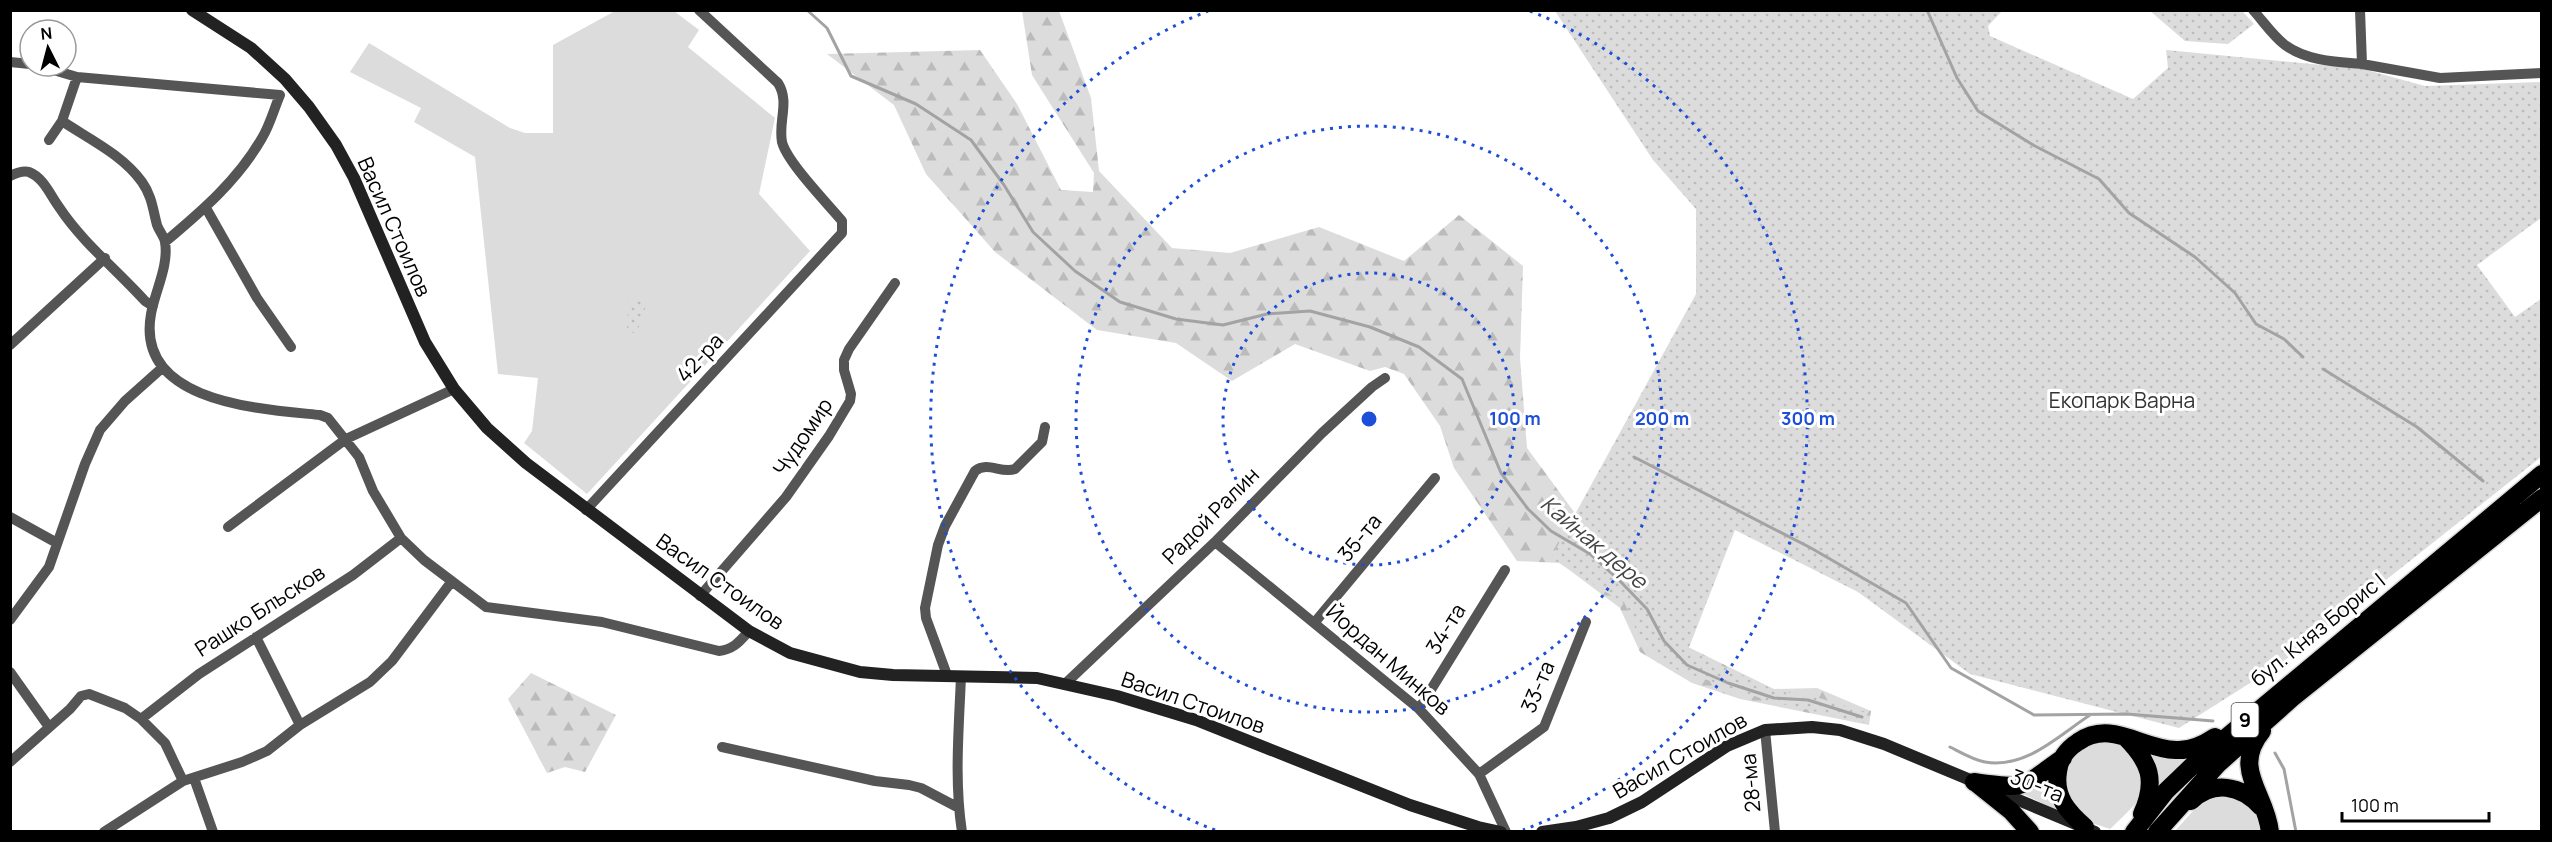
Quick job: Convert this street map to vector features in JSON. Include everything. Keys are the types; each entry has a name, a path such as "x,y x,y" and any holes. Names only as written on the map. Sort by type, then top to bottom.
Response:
{"highway":[{"name":"бул. Княз Борис I","path":"2157,831 2274,704 2541,474"},
{"name":"бул. Княз Борис I","path":"2135,830 2166,791 2191,767 2541,498"},
{"path":"1974,782 2010,787 2024,785 2063,758 2074,745 2089,736 2106,733 2124,735 2171,750 2191,748 2211,740 2274,704"},
{"path":"2270,831 2250,772 2248,758 2274,704"},
{"path":"2124,735 2142,755 2150,773 2147,802 2135,830"},
{"path":"2063,758 2057,773 2059,794 2068,813 2090,829"},
{"path":"1974,782 2011,810 2030,831"},
{"path":"2157,831 2198,794 2212,788 2238,790 2252,798 2264,811"}],"street":[{"name":"Васил Стоилов","path":"192,10 250,48 292,87 336,145 425,342 454,389 487,428 586,510 749,632 790,653 842,668 875,674 1036,678 1066,683 1160,707 1410,805 1477,829 1501,831"},
{"name":"42-ра","path":"586,510 842,233 842,221 790,158 783,144 784,92 778,83 699,10"},
{"path":"2253,10 2285,45 2307,56 2334,62 2362,64 2440,78 2541,73"},
{"path":"2360,10 2362,64"},
{"path":"78,77 280,95"},
{"path":"49,140 62,122 77,78"},
{"path":"165,242 206,208 242,170 263,136 280,95 292,87"},
{"path":"62,122 117,157 141,181 149,195 157,226 165,242 158,294 153,306 150,328 162,369 189,389 207,395 261,409 320,415 332,422 359,457 385,513 401,538 424,560 486,607 602,622 719,651 729,650 737,645 749,632"},
{"path":"10,176 30,173 42,182 59,207 145,301 153,306"},
{"path":"206,208 257,298 291,347"},
{"path":"10,345 105,258"},
{"name":"Чудомир","path":"700,596 786,497 829,436 850,401 851,394 844,370 844,360 849,349 895,283"},
{"path":"10,621 49,567 85,464 100,430 125,401 162,369"},
{"name":"Радой Ралин","path":"1066,683 1215,542 1322,433 1385,378"},
{"path":"228,527 346,439 454,389"},
{"path":"947,675 926,618 925,608 938,545 945,526 975,471 981,467 1015,470 1042,442 1045,427"},
{"name":"35-та","path":"1315,622 1435,478"},
{"path":"10,517 57,543"},
{"name":"Рашко Блъсков","path":"141,719 199,674 353,575 401,538"},
{"name":"Йордан Минков","path":"1215,542 1419,709 1479,774 1506,831"},
{"name":"34-та","path":"1419,709 1505,570"},
{"path":"104,831 188,780 267,751 300,725 382,672 452,581"},
{"name":"33-та","path":"1479,774 1544,727 1586,622"},
{"path":"256,637 300,725"},
{"path":"10,672 49,727"},
{"path":"961,676 957,756 962,831"},
{"path":"10,762 81,696 89,694 125,708 141,719 165,743 188,780 213,831"},
{"name":"Васил Стоилов","path":"1542,831 1609,818 1642,802 1727,746 1765,730 1812,727 1840,730 1884,744 1974,782"},
{"name":"28-ма","path":"1765,730 1775,831"},
{"path":"722,747 875,781 909,784 959,808"},
{"name":"30-та","path":"1974,782 2090,829"}],"green space":[{"path":"615,11 674,11 699,30 688,47 775,118 759,194 810,251 587,494 524,443 532,431 538,378 498,374 475,157 414,122 421,108 350,72 369,43 510,128 525,133 553,133 553,45"},
{"path":"1022,11 1059,11 1091,98 1099,171 1172,248 1230,253 1319,227 1404,261 1459,215 1523,266 1520,358 1527,448 1577,516 1684,645 1774,689 1817,688 1871,711 1869,725 1740,699 1692,683 1640,652 1620,608 1560,563 1517,561 1454,468 1440,426 1404,374 1385,367 1370,371 1295,344 1232,381 1176,343 1097,330 995,252 926,174 894,105 827,54 980,50 1017,104 1061,190 1093,192 1094,173 1032,75"},
{"name":"Екопарк Варна","path":"1555,11 2002,11 1988,26 1990,36 2133,99 2168,68 2166,50 2363,69 2425,86 2541,82 2541,218 2477,265 2515,317 2541,299 2541,457 2280,664 2179,728 1970,674 1858,592 1735,530 1688,650 1777,691 1816,697 1866,712 1866,723 1769,701 1678,670 1644,648 1625,604 1551,558 1696,294 1696,209 1653,160"},
{"path":"2150,11 2242,11 2254,24 2228,44 2185,41"},
{"path":"637,297 642,299 645,308 644,317 636,332 633,333 627,328 628,304 630,300"},
{"path":"531,673 616,715 585,772 565,767 547,773 508,699"},
{"path":"2107,742 2117,743 2131,750 2137,765 2141,787 2136,802 2110,829 2079,816 2073,810 2065,785 2067,766 2072,758 2086,747"},
{"path":"2143,746 2192,755 2155,793"},
{"path":"2048,772 2055,807 2054,809 2017,791"},
{"path":"2216,796 2230,796 2254,807 2265,832 2174,832 2203,800"}],"waterway":[{"name":"Кайнак дере","path":"807,10 827,28 851,76 916,104 971,140 1004,185 1033,232 1075,271 1120,302 1176,319 1223,325 1267,314 1310,311 1370,327 1419,347 1462,379 1501,473 1528,509 1551,531 1590,554 1619,580 1647,609 1664,641 1687,665 1728,683 1774,698 1808,700 1862,717"},
{"path":"1927,10 1957,78 1978,111 2035,146 2099,179 2129,213 2195,257 2235,293 2256,324 2284,339 2303,357"},
{"path":"2323,369 2417,427 2483,481"},
{"name":"Кайнак дере","path":"1634,457 1811,548 1906,603 1951,668 2034,715 2127,714 2213,721"},
{"name":"Кайнак дере","path":"1950,747 1971,758 1985,762 2014,761 2041,749 2090,715"},
{"name":"Кайнак дере","path":"2275,753 2284,769 2296,832"}]}
